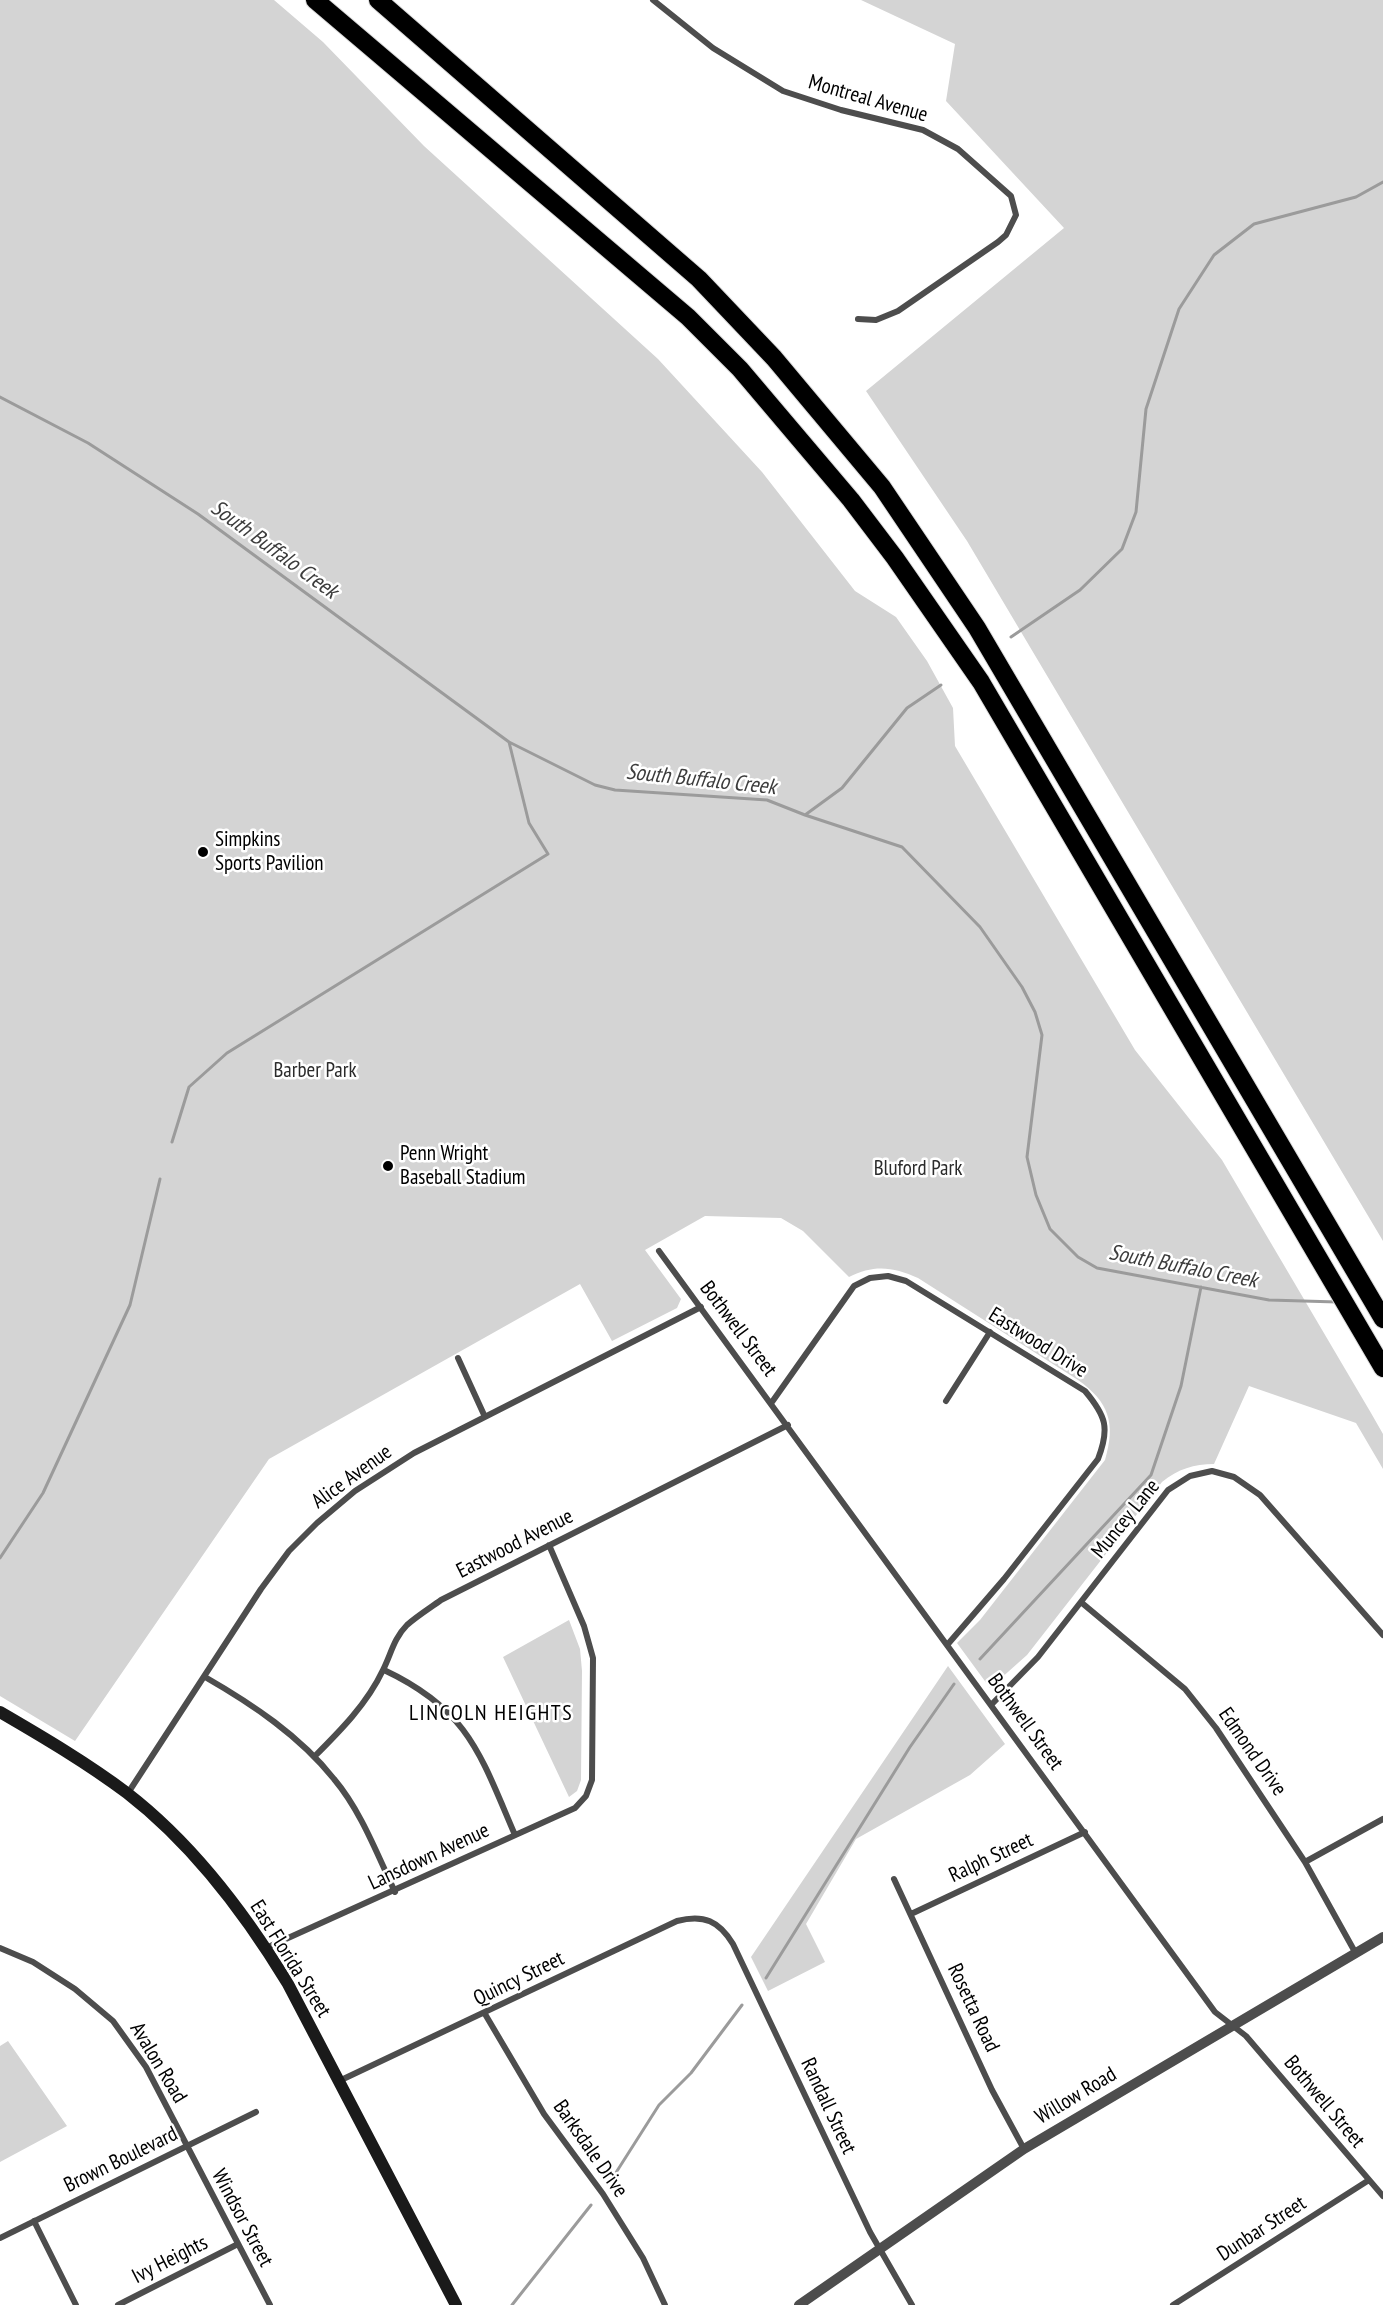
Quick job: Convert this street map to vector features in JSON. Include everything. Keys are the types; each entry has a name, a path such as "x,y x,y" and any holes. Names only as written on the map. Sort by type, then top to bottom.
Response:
{"highway":[{"path":"315,0 688,317 740,369 851,500 902,567 981,682 1379,1362"},
{"path":"378,0 699,279 774,358 882,487 978,628 1383,1319"}],"main road":[{"name":"East Florida Street","path":"0,1712 63,1749 127,1794 176,1837 218,1883 266,1948 456,2305"}],"street":[{"name":"Montreal Avenue","path":"652,0 713,48 783,91 841,110 923,130 958,149 1011,196 1016,215 1006,235 998,242 898,311 876,320 858,320"},
{"name":"Bothwell Street","path":"659,1251 772,1402 1215,2012 1246,2036 1383,2196"},
{"name":"Eastwood Drive","path":"772,1402 854,1286 870,1278 888,1276 906,1281 990,1332 1084,1391 1098,1406 1105,1423 1106,1439 1098,1459 1004,1579 948,1644"},
{"name":"Alice Avenue","path":"127,1794 289,1551 317,1523 355,1491 414,1453 701,1307"},
{"path":"946,1401 990,1332"},
{"path":"458,1358 484,1417"},
{"name":"Eastwood Avenue","path":"314,1757 344,1728 384,1670 392,1646 406,1626 441,1600 788,1425"},
{"name":"Muncey Lane","path":"992,1704 1038,1657 1168,1490 1190,1476 1212,1471 1234,1477 1260,1495 1383,1635"},
{"name":"Lansdown Avenue","path":"266,1948 395,1892 575,1808 586,1796 592,1780 593,1658 584,1626 549,1545"},
{"name":"Edmond Drive","path":"1082,1602 1185,1689 1216,1728 1305,1862 1355,1952"},
{"path":"384,1670 416,1685 441,1704 464,1728 486,1768 514,1835"},
{"path":"206,1677 275,1722 335,1779 356,1812 395,1892"},
{"path":"1305,1862 1383,1819"},
{"name":"Ralph Street","path":"911,1914 1085,1832"},
{"name":"Rosetta Road","path":"894,1879 992,2090 1024,2149"},
{"name":"Quincy Street","path":"338,2082 677,1921 702,1917 715,1922"},
{"name":"Randall Street","path":"715,1922 733,1944 879,2249 912,2305"},
{"name":"Willow Road","path":"799,2305 1024,2149 1383,1937"},
{"name":"Avalon Road","path":"0,1948 33,1962 75,1989 113,2022 146,2067 186,2146"},
{"name":"Barksdale Drive","path":"485,2013 544,2114 603,2194 638,2249 665,2305"},
{"name":"Brown Boulevard","path":"0,2238 256,2112"},
{"name":"Windsor Street","path":"186,2146 270,2305"},
{"name":"Dunbar Street","path":"1173,2305 1369,2180"},
{"path":"34,2221 76,2305"},
{"name":"Ivy Heights","path":"118,2305 238,2244"}],"green space":[{"path":"0,0 274,0 323,42 424,146 658,359 762,472 855,591 896,617 927,661 953,708 955,746 1135,1050 1222,1160 1383,1434 1383,1469 1356,1423 1249,1386 1214,1464 1187,1468 1162,1482 1027,1655 990,1688 957,1643 980,1620 1105,1460 1110,1435 1107,1414 1103,1405 1089,1388 1078,1380 918,1278 901,1271 884,1268 867,1270 849,1277 803,1231 781,1218 705,1216 645,1250 681,1299 677,1308 612,1341 580,1284 269,1459 75,1741 0,1696"},
{"path":"861,0 1383,0 1383,1241 967,541 866,391 1064,228 946,101 955,44"},
{"path":"569,1620 580,1649 582,1671 581,1780 577,1791 569,1797 503,1657"},
{"path":"948,1666 1005,1744 970,1775 856,1839 806,1924 825,1962 768,1991 751,1957"},
{"path":"8,2041 67,2126 0,2162 0,2046"}],"waterway":[{"path":"1011,637 1080,590 1122,549 1136,512 1146,409 1179,309 1214,255 1254,224 1356,197 1383,182"},
{"name":"South Buffalo Creek","path":"0,397 88,443 198,514 509,742 595,785 615,790 767,800 902,847 980,927 1022,987 1035,1012 1042,1035 1027,1157 1036,1195 1050,1229 1078,1257 1097,1268 1269,1300 1337,1302"},
{"path":"805,815 842,788 907,708 941,685"},
{"path":"172,1142 189,1087 227,1053 548,854 529,823 509,742"},
{"path":"0,1558 43,1493 130,1305 160,1179"},
{"path":"980,1659 1151,1475 1181,1386 1201,1287"},
{"path":"766,1978 910,1747 954,1684"},
{"path":"610,2182 659,2105 691,2073 742,2005"},
{"path":"512,2305 591,2205"}],"place":[{"name":"Simpkins Sports Pavilion","path":"203,852"},
{"name":"Penn Wright Baseball Stadium","path":"388,1166"}],"district":[{"name":"LINCOLN HEIGHTS","path":"491,1714"}],"park label":[{"name":"Barber Park","path":"315,1071"},
{"name":"Bluford Park","path":"918,1169"}]}
